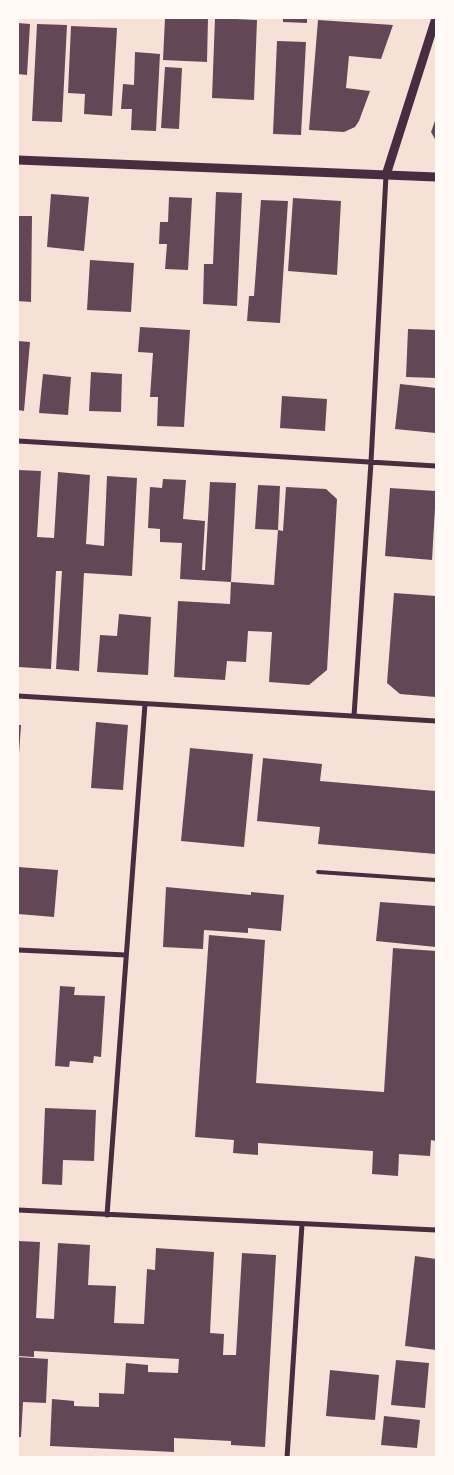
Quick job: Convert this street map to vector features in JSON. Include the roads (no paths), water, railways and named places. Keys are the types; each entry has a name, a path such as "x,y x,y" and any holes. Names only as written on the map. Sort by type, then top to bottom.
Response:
{"street":[{"path":"354,716 371,462 386,175 436,18"},
{"path":"18,160 436,177"},
{"path":"18,441 436,466"},
{"path":"18,696 436,721"},
{"path":"106,1215 145,704"},
{"path":"18,950 126,955"},
{"path":"18,1210 436,1230"},
{"path":"286,1458 302,1224"}],"lane":[{"path":"318,872 436,880"}]}
